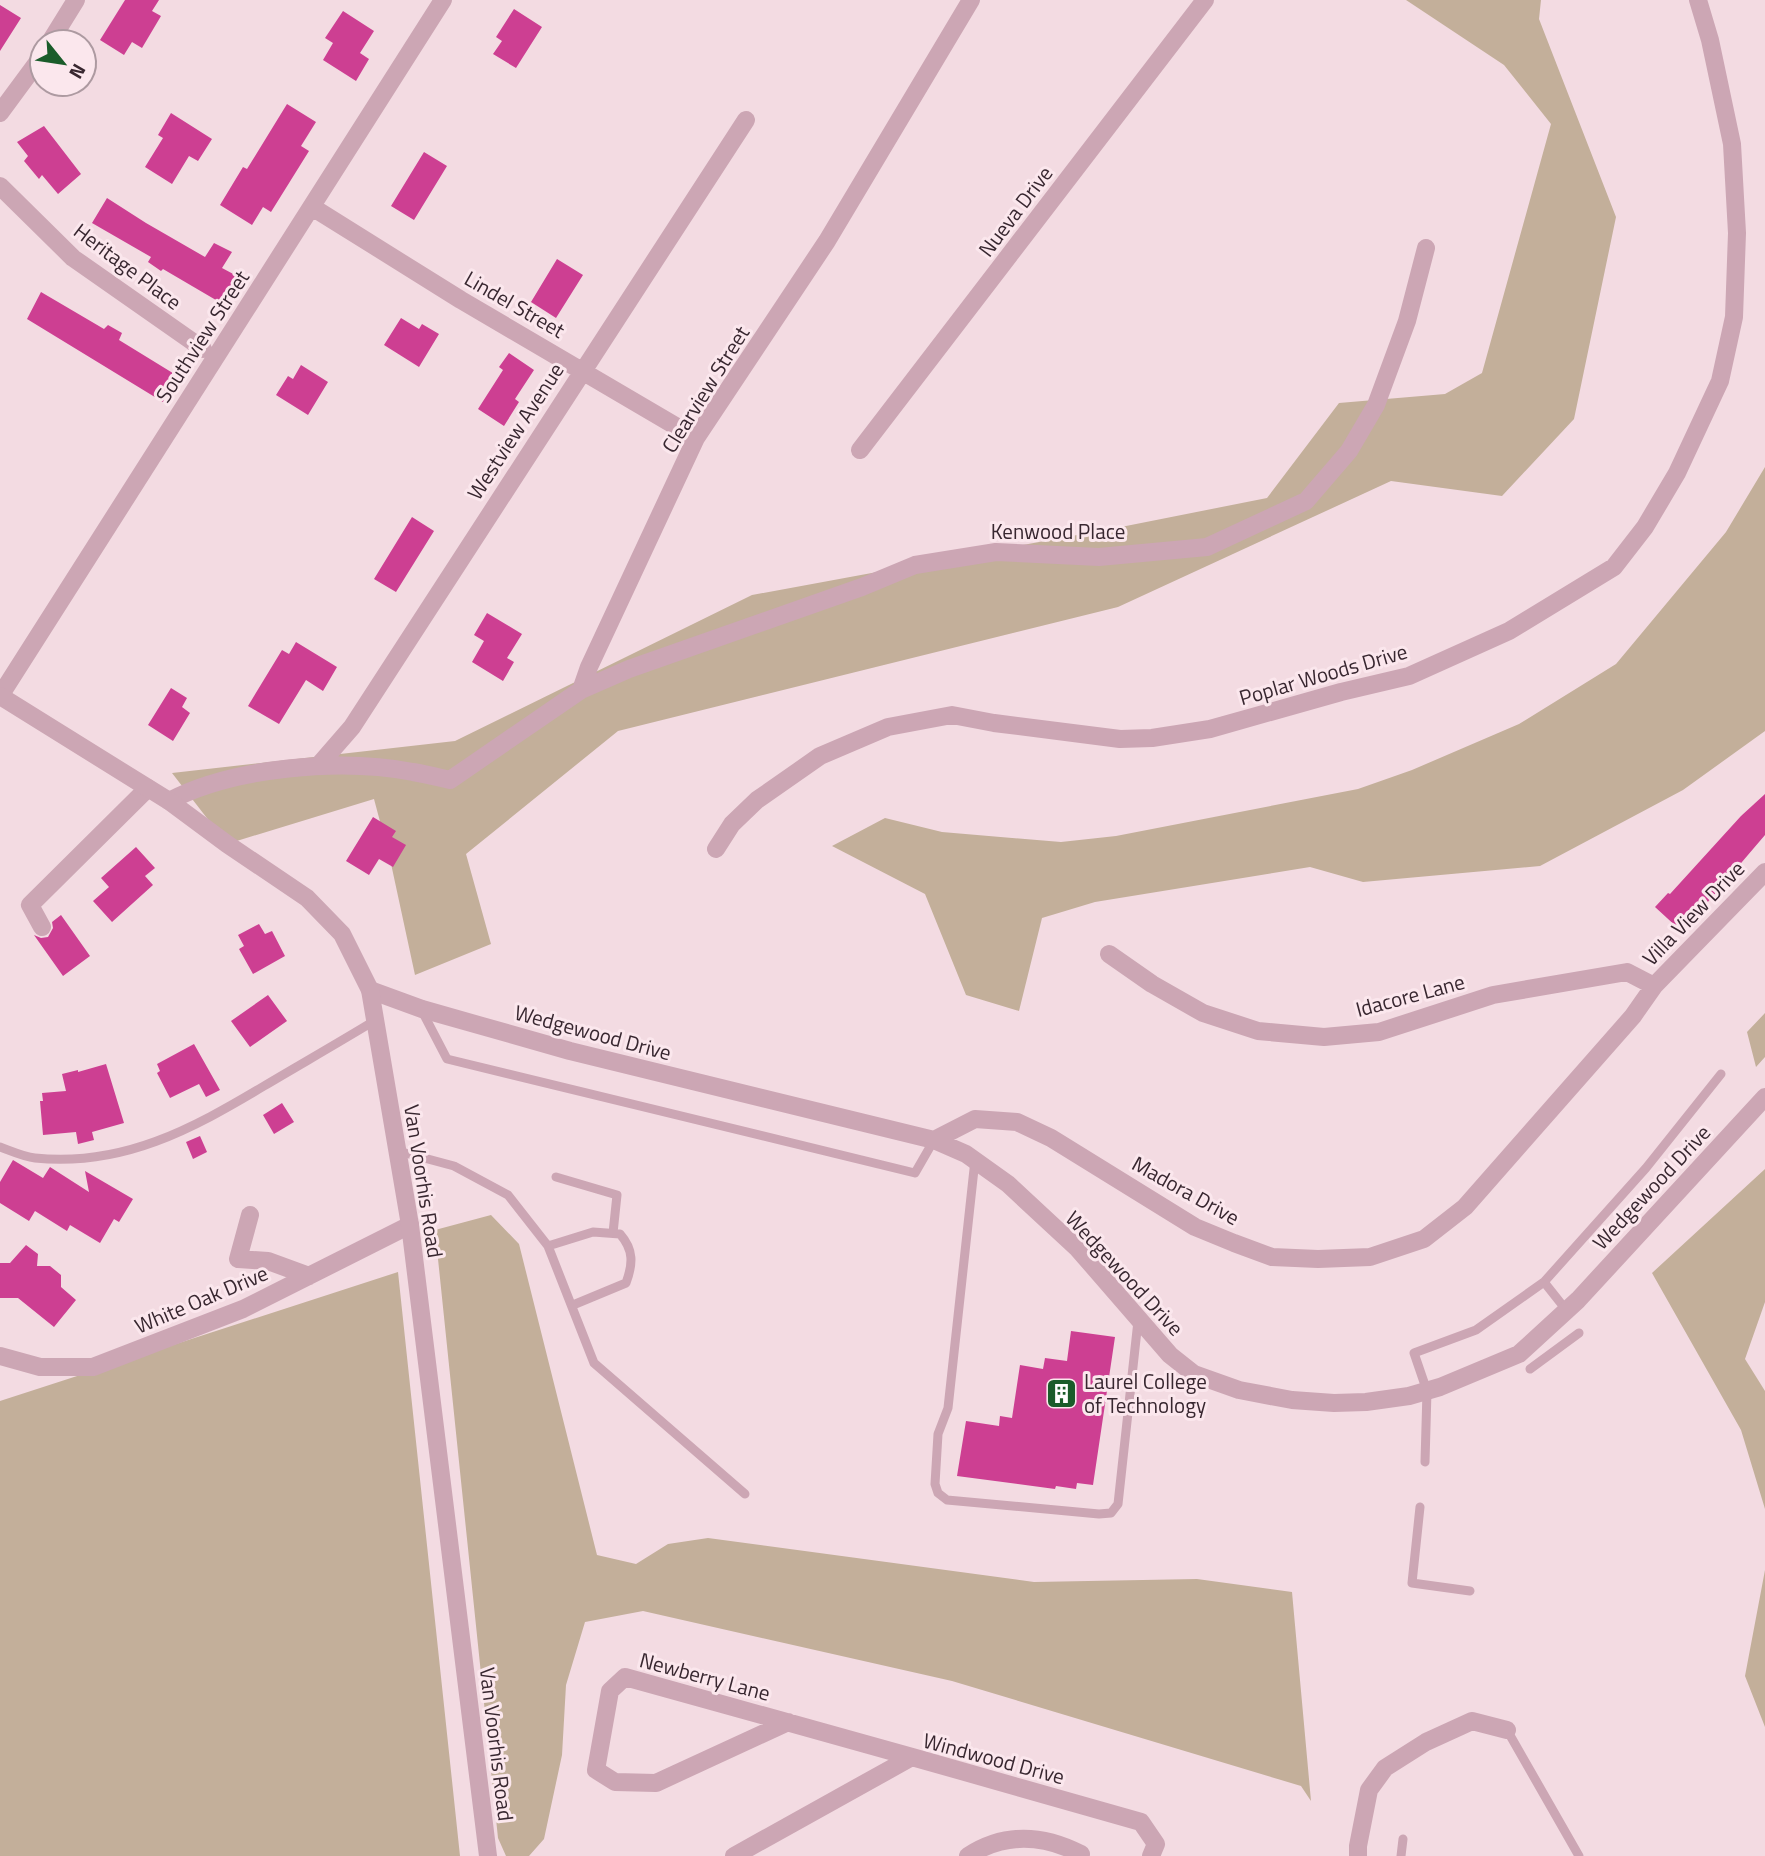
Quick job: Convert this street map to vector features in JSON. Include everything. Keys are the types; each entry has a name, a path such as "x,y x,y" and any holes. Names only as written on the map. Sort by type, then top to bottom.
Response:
{"street":[{"path":"59,28 76,0"},
{"name":"Southview Street","path":"0,696 443,0"},
{"name":"Clearview Street","path":"581,690 589,667 696,438 827,241 971,0"},
{"name":"Nueva Drive","path":"860,450 1205,0"},
{"name":"Poplar Woods Drive","path":"716,849 732,824 757,800 820,757 888,727 952,715 994,723 1120,738 1152,738 1210,729 1409,676 1509,631 1615,567 1645,527 1677,473 1720,381 1734,317 1737,233 1732,144 1710,40 1698,0"},
{"path":"0,113 28,75"},
{"name":"Westview Avenue","path":"318,765 352,727 746,120"},
{"name":"Heritage Place","path":"0,186 74,258 204,349"},
{"name":"Lindel Street","path":"312,207 461,300 696,438"},
{"name":"Kenwood Place","path":"169,801 210,782 318,765 411,771 450,780 581,690 629,669 862,587 915,565 996,552 1099,557 1207,547 1306,501 1349,451 1377,405 1407,321 1426,248"},
{"name":"Van Voorhis Road","path":"0,696 169,801 307,898 342,934 370,990 410,1225 488,1856"},
{"path":"42,927 30,905 148,788"},
{"name":"Villa View Drive","path":"1654,986 1765,872"},
{"name":"Idacore Lane","path":"1109,954 1152,984 1203,1013 1258,1031 1324,1037 1379,1031 1493,995 1627,972 1654,986"},
{"name":"Madora Drive","path":"934,1140 975,1119 1017,1122 1051,1138 1195,1227 1234,1243 1272,1257 1370,1257 1424,1239 1465,1207 1633,1016 1654,986"},
{"name":"Wedgewood Drive","path":"370,990 422,1009 570,1051 934,1140 975,1160 1008,1184 1078,1249 1170,1355 1194,1374 1239,1390 1292,1400 1366,1402 1427,1391 1519,1354 1567,1311 1765,1097"},
{"path":"250,1215 238,1259 268,1261 309,1276"},
{"name":"White Oak Drive","path":"0,1356 40,1367 93,1367 243,1309 410,1225"},
{"name":"Newberry Lane","path":"788,1723 656,1783 615,1782 596,1770 610,1691 625,1677 912,1757"},
{"path":"1358,1856 1369,1790 1385,1768 1426,1742 1472,1721 1507,1730"},
{"name":"Windwood Drive","path":"734,1856 912,1757 1141,1822 1156,1844 1151,1856"},
{"path":"968,1856 998,1842 1026,1838 1054,1842 1082,1854"}],"lane":[{"path":"422,1009 447,1059 915,1172 934,1140"},
{"path":"0,1147 33,1158 74,1159 122,1153 162,1141 210,1118 374,1021"},
{"path":"1424,1462 1427,1391 1414,1353 1476,1330 1544,1282 1646,1168 1721,1074"},
{"path":"398,1151 454,1166 508,1195 548,1246 594,1363 745,1494"},
{"path":"975,1160 948,1408 938,1434 934,1484 938,1493 947,1500 1111,1513 1118,1504 1138,1319"},
{"path":"556,1177 617,1195 613,1233"},
{"path":"548,1246 593,1232 620,1234 629,1244 632,1267 626,1283 573,1306"},
{"path":"1544,1282 1567,1311"},
{"path":"1530,1368 1579,1333"},
{"path":"1531,1343 1546,1356"},
{"path":"1420,1507 1412,1583 1471,1591"},
{"path":"1507,1730 1579,1856"},
{"path":"1401,1856 1403,1839"}],"shaded area":[{"path":"1406,0 1541,0 1539,19 1616,217 1574,419 1502,496 1391,481 1118,607 618,731 466,854 491,944 415,975 374,799 227,844 172,773 455,741 752,595 1267,498 1339,403 1445,394 1482,373 1551,124 1504,65"},
{"path":"1765,467 1765,731 1683,790 1540,866 1363,882 1310,867 1095,902 1042,918 1019,1011 966,995 925,894 832,846 885,818 942,832 1061,842 1116,836 1358,789 1412,770 1519,724 1616,664 1726,532"},
{"path":"1765,1013 1765,1057 1756,1067 1747,1032"},
{"path":"1765,1169 1765,1302 1745,1359 1765,1391 1765,1509 1741,1430 1652,1273"},
{"path":"491,1215 519,1244 597,1555 636,1564 668,1544 708,1538 1034,1582 1197,1579 1292,1592 1311,1801 1301,1786 952,1681 643,1611 585,1622 566,1685 562,1755 544,1839 529,1856 506,1856 498,1838 435,1230"},
{"path":"398,1272 460,1856 0,1856 0,1401"},
{"path":"1765,1570 1765,1727 1745,1676"}],"building":[{"path":"125,0 159,0 152,11 161,16 142,48 132,42 124,55 100,40"},
{"path":"0,5 21,18 0,51"},
{"path":"514,9 542,27 516,68 493,54 502,41 496,37"},
{"path":"343,11 374,31 360,53 369,59 356,81 323,60 333,43 325,38"},
{"path":"287,104 316,122 301,146 309,151 271,212 263,207 252,225 220,205 243,167 247,169"},
{"path":"171,113 212,139 198,161 189,156 172,184 145,167 163,138 158,135"},
{"path":"44,126 81,174 58,194 42,175 39,179 24,161 28,156 17,142"},
{"path":"424,152 447,166 414,220 391,206"},
{"path":"107,198 205,257 214,243 232,252 222,268 237,276 221,303 163,269 161,271 148,262 151,257 92,223"},
{"path":"557,259 583,275 556,318 531,302"},
{"path":"41,292 104,329 108,325 122,333 119,340 176,375 163,402 27,319"},
{"path":"401,318 419,329 422,324 439,334 419,367 384,345"},
{"path":"509,353 534,370 515,399 519,402 504,426 478,409 503,370 499,367"},
{"path":"301,365 328,382 308,415 276,395 288,376 293,379"},
{"path":"412,517 434,531 396,592 374,579"},
{"path":"487,613 522,634 507,658 514,662 503,681 472,662 484,641 474,635"},
{"path":"296,642 337,667 323,691 306,680 279,724 248,706 282,650 289,654"},
{"path":"171,688 187,698 182,707 190,713 173,741 148,725"},
{"path":"1765,794 1765,835 1701,910 1679,929 1655,907"},
{"path":"373,817 396,831 392,837 406,845 393,867 379,859 369,875 346,861"},
{"path":"136,847 155,868 145,876 153,885 112,922 93,901 109,887 101,878"},
{"path":"61,915 90,956 63,976 34,935 48,937 53,928 52,922"},
{"path":"259,924 265,934 272,931 285,956 253,974 239,949 244,946 238,935"},
{"path":"268,995 287,1021 250,1047 231,1021"},
{"path":"194,1044 220,1090 206,1097 199,1084 170,1098 157,1073 160,1071 157,1064"},
{"path":"106,1064 124,1123 92,1132 94,1140 78,1144 76,1132 43,1135 40,1101 43,1101 42,1093 66,1091 62,1074"},
{"path":"282,1103 294,1122 274,1134 263,1115"},
{"path":"200,1136 207,1152 193,1159 186,1142"},
{"path":"13,1160 43,1178 50,1167 89,1192 85,1171 133,1199 119,1222 114,1219 100,1243 70,1225 67,1231 35,1211 29,1221 0,1203 0,1182"},
{"path":"26,1245 38,1254 37,1266 50,1266 61,1275 61,1287 76,1300 54,1327 18,1298 0,1298 0,1263 10,1263"},
{"name":"Laurel College of Technology","path":"1071,1331 1115,1337 1093,1485 1077,1483 1076,1489 1056,1486 1055,1489 957,1476 966,1421 999,1426 1000,1416 1012,1418 1020,1365 1043,1369 1045,1358 1067,1361"}],"place":[{"name":"Laurel College of Technology","path":"1061,1393"}]}
